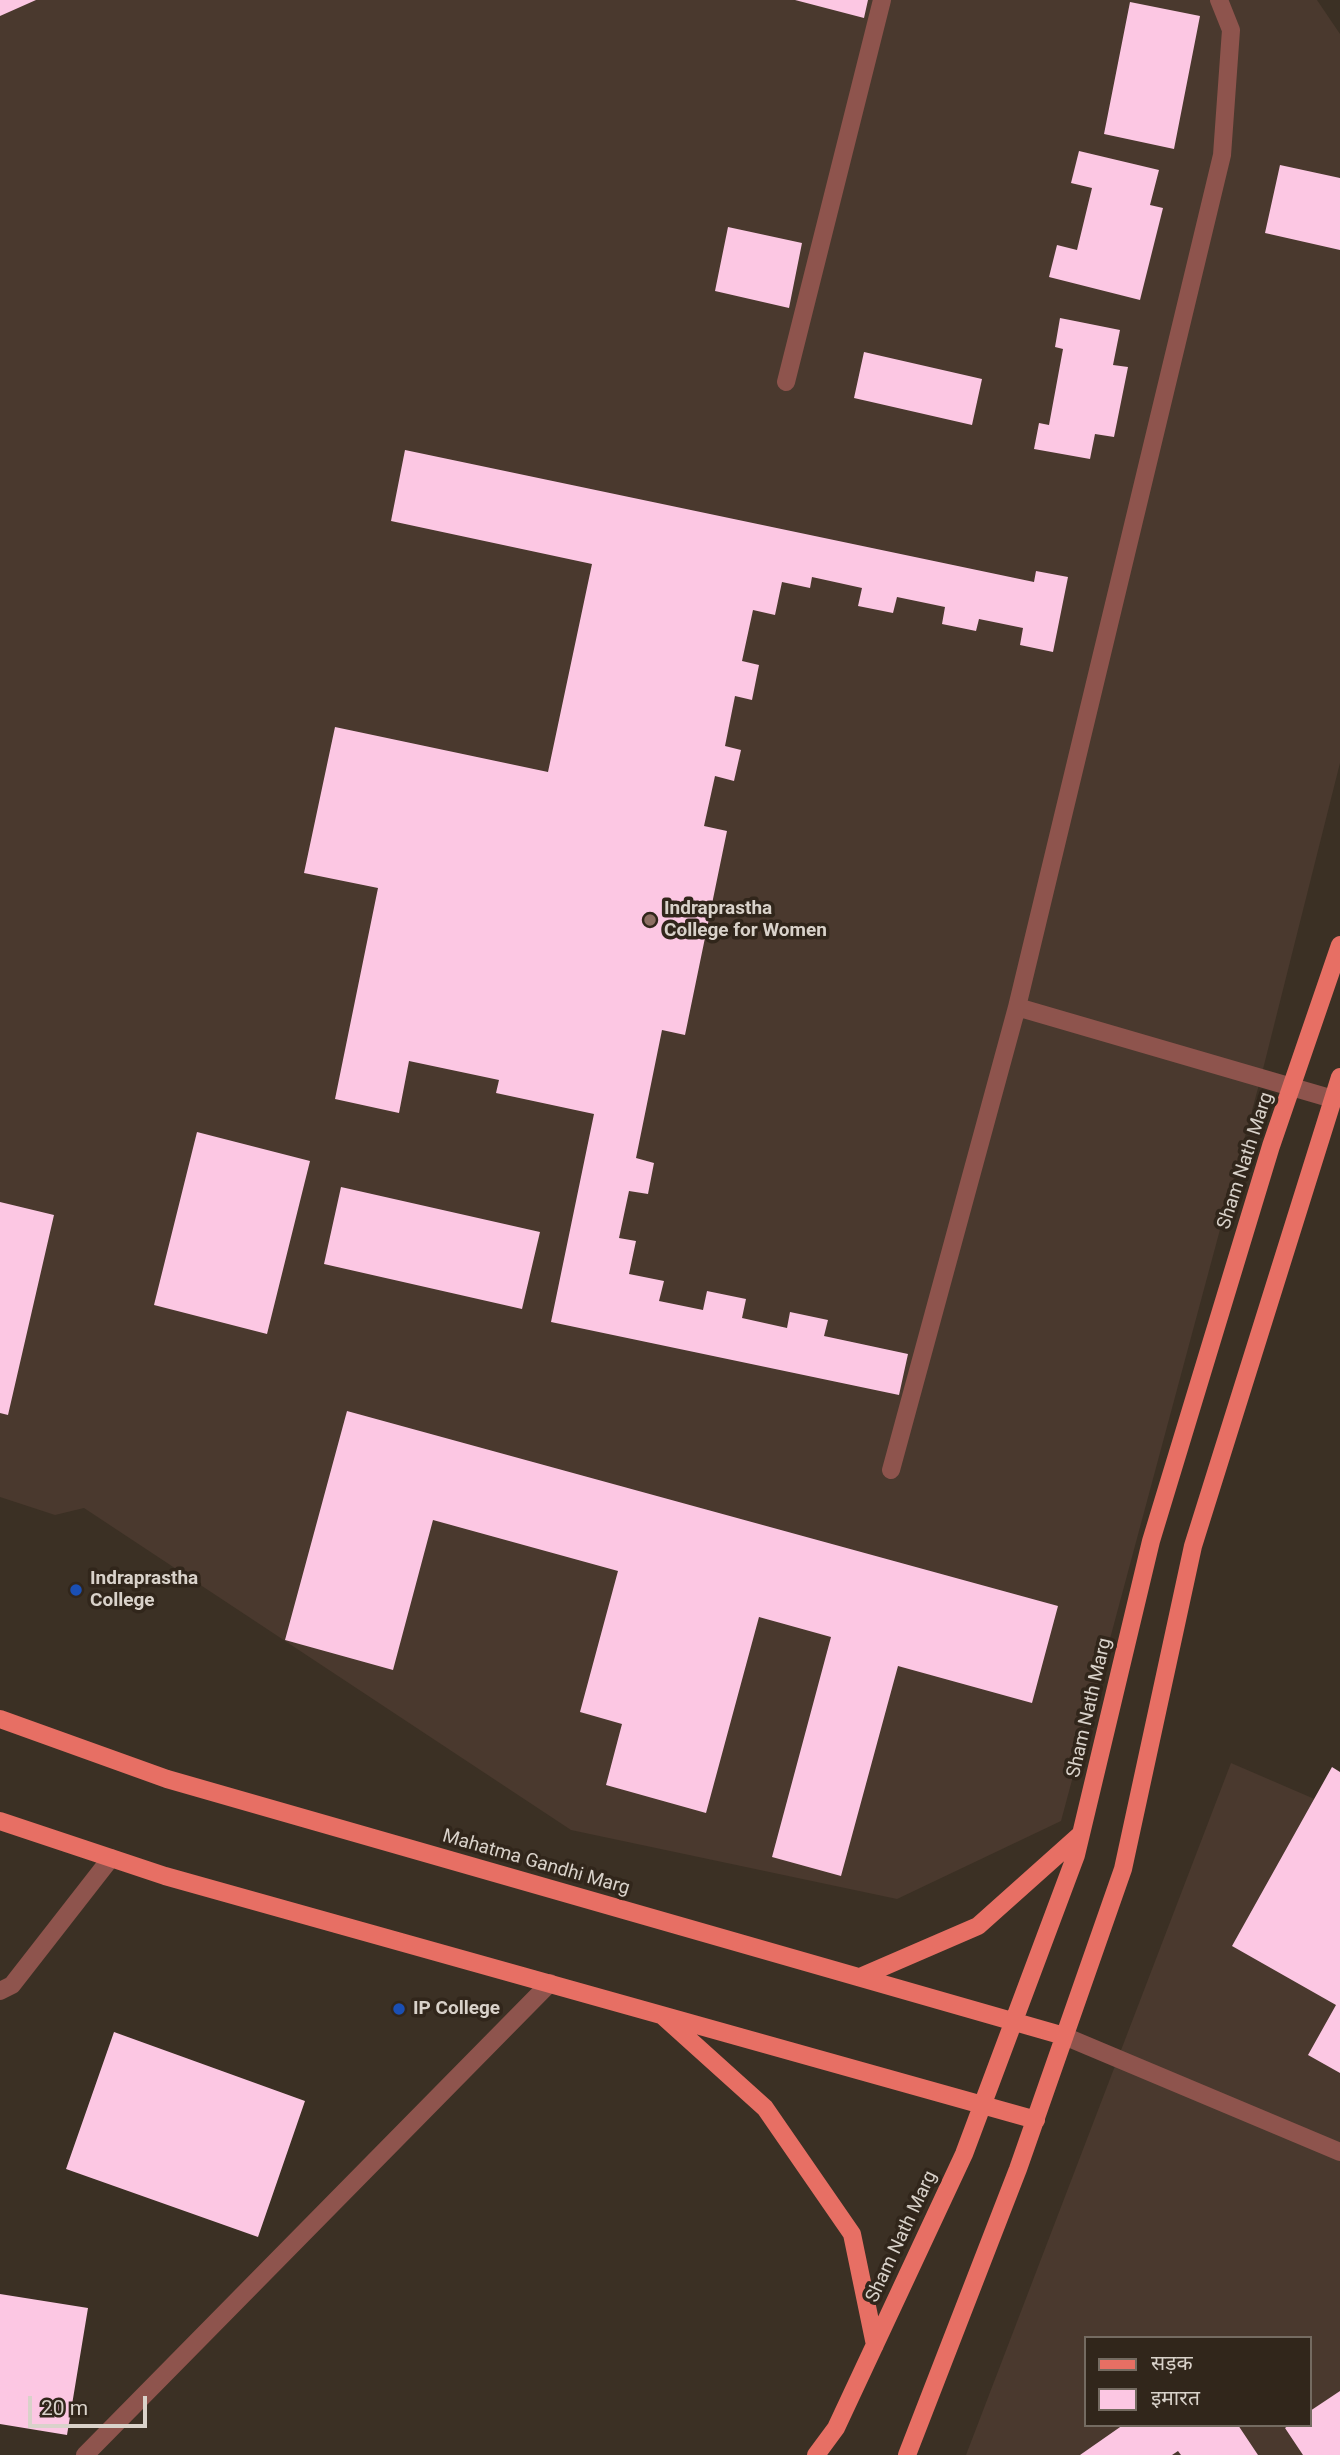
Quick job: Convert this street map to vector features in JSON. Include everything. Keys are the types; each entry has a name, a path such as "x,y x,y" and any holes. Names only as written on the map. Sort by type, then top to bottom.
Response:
{"main road":[{"name":"Sham Nath Marg","path":"816,2455 836,2428 964,2154 1076,1856 1151,1541 1292,1086 1340,945"},
{"path":"907,2455 1036,2120 1123,1870 1193,1546 1340,1077"},
{"name":"Mahatma Gandhi Marg","path":"0,1719 167,1779 1065,2036"},
{"path":"0,1821 178,1879 1036,2120"},
{"path":"860,1978 978,1926 1081,1834"},
{"path":"661,2015 765,2108 852,2234 875,2345"}],"street":[{"path":"786,382 882,0"},
{"path":"891,1470 1017,1007 1222,155 1231,30 1219,0"},
{"path":"1017,1007 1333,1099"},
{"path":"0,1991 12,1985 111,1858"},
{"path":"85,2455 550,1983"},
{"path":"1065,2036 1340,2152"}],"shaded area":[{"name":"Indraprastha College for Women","path":"0,0 1317,0 1340,34 1340,763 1261,1077 1061,1821 897,1899 571,1830 84,1508 55,1515 0,1497"},
{"path":"1231,1763 1340,1810 1340,2455 966,2455"}],"building":[{"path":"0,0 36,0 0,16"},
{"path":"795,0 868,0 864,18"},
{"path":"1130,2 1200,16 1174,149 1104,134"},
{"path":"1079,151 1159,170 1150,205 1163,208 1140,300 1049,277 1057,245 1077,250 1092,188 1071,183"},
{"path":"1280,165 1340,178 1340,250 1265,233"},
{"path":"728,227 802,243 789,308 715,291"},
{"path":"1060,318 1120,330 1113,365 1128,367 1114,437 1095,434 1090,459 1034,449 1039,423 1049,425 1063,349 1055,347"},
{"path":"864,352 982,379 972,425 854,398"},
{"path":"405,450 1034,582 1036,571 1068,577 1053,652 1020,645 1023,628 979,619 976,631 942,624 945,607 897,597 893,613 858,606 862,588 812,577 810,588 782,582 775,615 753,610 742,661 759,665 752,700 735,696 725,746 741,750 734,781 715,776 704,826 727,831 685,1035 662,1030 636,1158 654,1163 648,1194 629,1191 619,1238 636,1241 629,1274 664,1281 659,1301 703,1310 707,1291 746,1299 742,1318 787,1328 790,1312 828,1320 824,1336 908,1354 899,1395 551,1322 594,1114 496,1093 499,1080 409,1061 399,1113 335,1099 378,888 304,873 335,727 548,772 592,564 391,521"},
{"path":"197,1132 310,1161 267,1334 154,1305"},
{"path":"341,1187 540,1232 522,1309 324,1264"},
{"path":"0,1202 54,1215 8,1415 0,1413"},
{"path":"347,1411 1058,1606 1032,1703 898,1666 841,1876 772,1857 831,1637 759,1617 706,1813 606,1785 622,1724 580,1712 618,1571 433,1520 393,1670 285,1640"},
{"path":"1332,1767 1340,1772 1340,2073 1308,2055 1336,2005 1232,1946"},
{"path":"114,2032 305,2101 258,2237 66,2169"},
{"path":"0,2294 88,2308 67,2435 0,2424"},
{"path":"1340,2391 1340,2455 1303,2455 1285,2428 1312,2427 1312,2410"},
{"path":"1120,2427 1239,2427 1258,2455 1181,2455 1178,2451 1172,2455 1080,2455"}],"place":[{"name":"Indraprastha College for Women","path":"650,920"},
{"name":"Indraprastha College","path":"76,1590"},
{"name":"IP College","path":"399,2009"}]}
